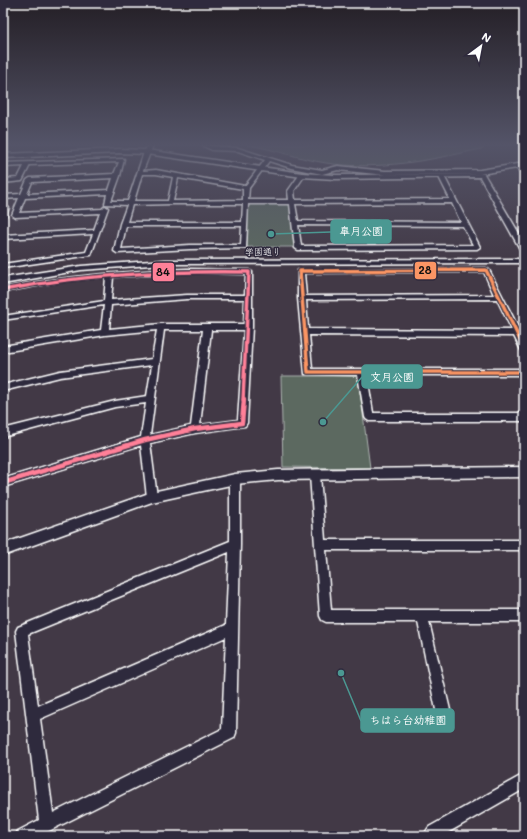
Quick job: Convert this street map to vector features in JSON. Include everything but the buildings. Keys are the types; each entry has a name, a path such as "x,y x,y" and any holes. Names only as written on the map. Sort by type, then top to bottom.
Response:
{"street":[{"path":"28,184 15,216 104,211"},
{"path":"3,266 89,254 114,184"},
{"path":"136,184 123,224 117,251 190,247 244,247 246,188 249,184"},
{"path":"170,203 174,184"},
{"path":"224,184 246,188"},
{"path":"296,184 291,191 291,202 296,223 298,248 477,247 446,184"},
{"path":"487,184 524,249"},
{"path":"3,197 111,192"},
{"path":"107,202 454,201"},
{"path":"3,208 6,208 3,216"},
{"path":"296,223 466,224"},
{"path":"123,224 245,224"},
{"path":"3,237 97,232"},
{"name":"学園通り","path":"3,274 84,262 172,256 524,256"},
{"name":"学園通り","path":"3,281 81,268 165,262 524,261"},
{"path":"524,348 486,270 300,271 308,372 524,372"},
{"path":"3,290 110,274 169,271 249,272 248,327 242,423 195,429 146,440 3,483"},
{"path":"105,332 110,274"},
{"path":"3,318 108,301 175,297 249,297"},
{"path":"302,298 500,297"},
{"path":"3,349 105,332 161,327 248,327"},
{"path":"152,497 146,440 150,399 161,327"},
{"path":"195,429 207,327"},
{"path":"305,332 517,333"},
{"path":"3,388 60,374 156,361"},
{"path":"362,372 369,417 524,417"},
{"path":"3,433 115,404 150,399"},
{"path":"3,550 152,497 235,479 278,475 524,472"},
{"path":"315,475 326,616 524,616"},
{"path":"23,836 229,733 235,544 235,479"},
{"path":"47,823 22,631 235,544"},
{"path":"321,545 524,545"},
{"path":"422,615 443,710"},
{"path":"34,715 233,628"},
{"path":"434,835 524,781"}],"shaded area":[{"path":"247,203 290,203 297,247 246,247"},
{"path":"281,376 358,376 370,468 283,467"}],"transit line":[{"name":"28","path":"524,348 486,270 300,271 308,372 524,372"},
{"name":"84","path":"3,290 64,279 95,276 187,271 249,272 248,327 242,423 195,429 145,440 3,483"}],"place":[{"name":"皐月公園","path":"271,234"},
{"name":"文月公園","path":"323,422"},
{"name":"ちはら台幼稚園","path":"341,673"}]}
